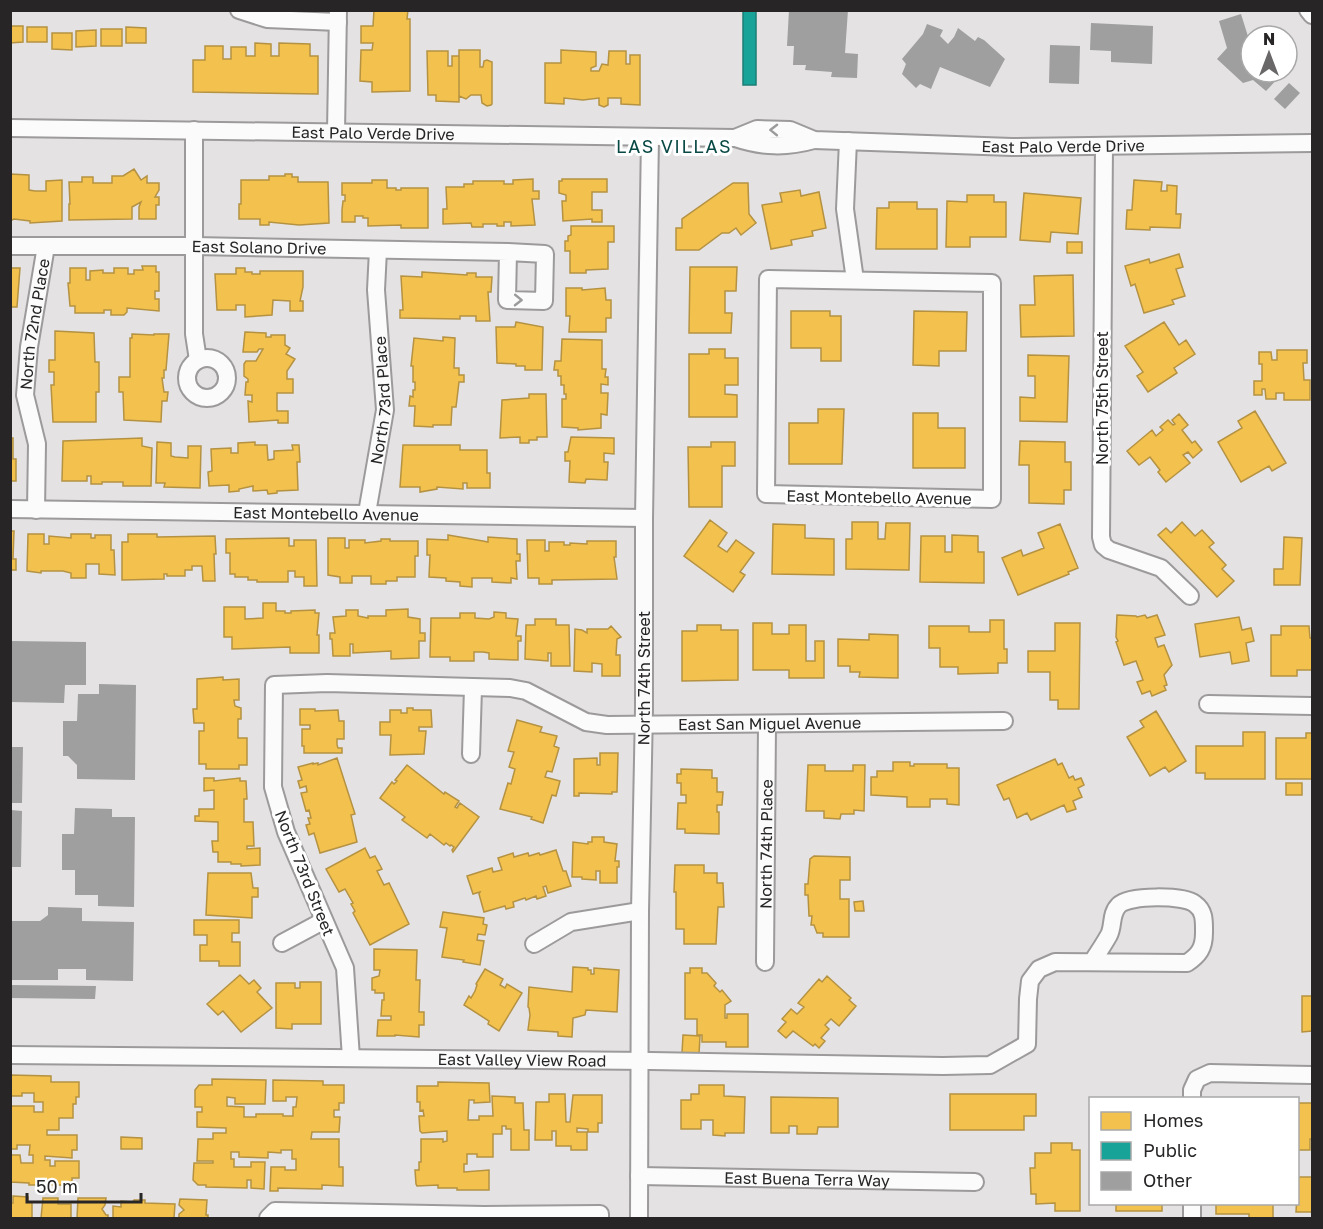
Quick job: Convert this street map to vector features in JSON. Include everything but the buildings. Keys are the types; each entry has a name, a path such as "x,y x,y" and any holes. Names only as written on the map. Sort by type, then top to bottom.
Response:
{"street":[{"path":"239,10 267,19 338,16 336,132"},
{"path":"1308,10 1312,15"},
{"name":"East Palo Verde Drive","path":"10,128 650,136 735,138 756,145 793,146 814,140 1012,147 1312,144"},
{"path":"194,130 194,334 198,360"},
{"name":"North 74th Street","path":"639,1218 640,911 650,136"},
{"path":"848,141 845,210 855,280"},
{"name":"North 75th Street","path":"1104,146 1101,537 1103,545 1109,550 1161,568 1190,596"},
{"name":"East Solano Drive","path":"10,246 194,246 508,252"},
{"name":"North 72nd Place","path":"36,510 37,444 25,395 28,346 46,246"},
{"name":"North 73rd Place","path":"367,513 386,410 376,290 378,250"},
{"name":"East Montebello Avenue","path":"768,279 855,280 992,284 992,499 766,494 768,279"},
{"name":"East Montebello Avenue","path":"10,509 644,518"},
{"name":"East San Miguel Avenue","path":"274,685 327,683 510,688 526,691 586,722 643,725 1004,721"},
{"name":"North 73rd Street","path":"274,685 273,787 286,832 345,968 351,1059"},
{"path":"471,754 473,688"},
{"path":"1208,704 1312,706"},
{"name":"North 74th Place","path":"765,962 767,725"},
{"path":"1134,898 1185,898 1196,904 1204,916 1204,943 1197,956 1187,963 1092,962 1111,932 1112,916 1120,903 1134,898"},
{"path":"534,944 571,922 640,911"},
{"path":"282,943 323,921"},
{"name":"East Valley View Road","path":"10,1055 990,1065 1027,1044 1030,981 1040,969 1055,962 1092,962"},
{"path":"1192,1097 1193,1084 1197,1079 1210,1073 1312,1075"},
{"name":"East Buena Terra Way","path":"639,1176 975,1182"},
{"path":"268,1218 275,1211 430,1216 600,1216"}],"district":[{"name":"LAS VILLAS","path":"674,147"}]}
